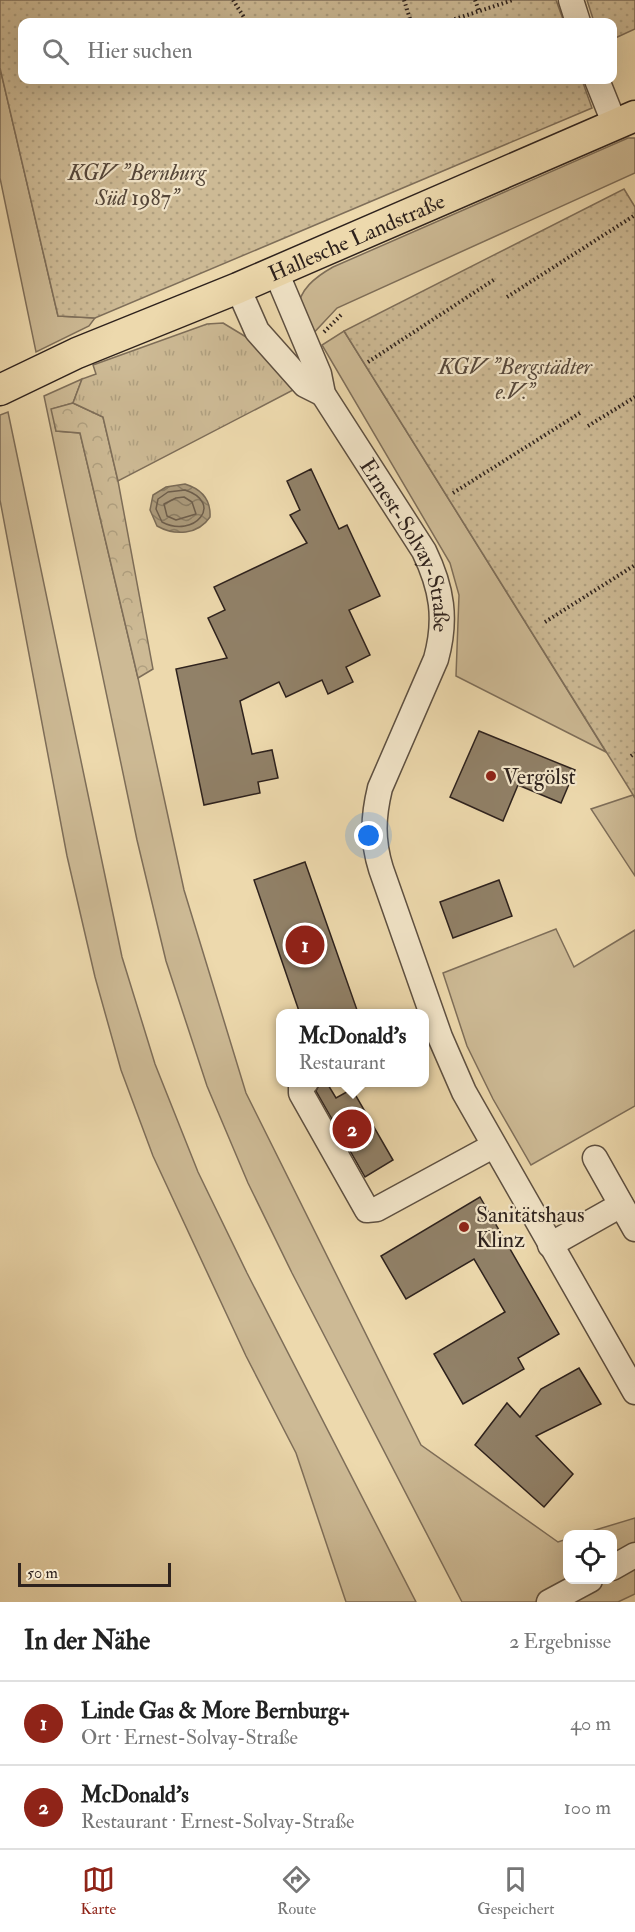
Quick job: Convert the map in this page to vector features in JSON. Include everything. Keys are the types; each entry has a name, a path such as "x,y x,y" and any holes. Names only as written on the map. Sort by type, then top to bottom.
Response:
{"main road":[{"name":"Hallesche Landstraße","path":"0,390 77,353 276,272 625,120"}],"street":[{"path":"571,0 577,18"},
{"path":"600,84 625,120"},
{"name":"Ernest-Solvay-Straße","path":"276,272 319,374 323,394 423,551 442,596 442,637 436,659 380,788 373,828 381,869 423,1009"},
{"name":"Ernest-Solvay-Straße","path":"238,288 257,331 305,385 323,394"},
{"name":"Ernest-Solvay-Straße","path":"432,1040 635,1392"},
{"path":"301,1087 301,1093 367,1210 377,1209 493,1146"},
{"path":"595,1158 635,1229"},
{"path":"550,1245 621,1205"},
{"path":"617,1565 635,1555"},
{"path":"549,1602 583,1584"}],"path":[{"path":"233,0 244,18"},
{"path":"404,0 410,18"},
{"path":"475,0 479,12"},
{"path":"459,18 513,0"},
{"path":"507,297 635,215"},
{"path":"368,362 495,279"},
{"path":"588,426 635,397"},
{"path":"453,493 580,413"},
{"path":"545,622 635,565"}],"green space":[{"name":"KGV \"Bernburg Süd 1987\"","path":"0,0 556,0 563,18 18,18 18,84 583,84 592,108 95,318 58,316 0,68"},
{"path":"587,0 635,0 635,29 617,37 617,18 593,18"},
{"path":"0,68 58,316 95,318 89,326 36,352 0,178"},
{"path":"628,138 635,138 635,173 337,308 307,340 298,312 301,297 304,290 315,279 333,267"},
{"name":"KGV \"Bergstädter e.V.\"","path":"624,189 635,207 635,798 344,331"},
{"path":"223,323 256,343 295,389 118,481 103,417 73,403 82,379 96,374 93,365 207,324"},
{"path":"344,331 606,752 456,676 459,595 450,563 322,345"},
{"path":"82,379 73,403 52,409 56,431 80,433 138,678 184,890 246,1093 421,1445 558,1542 563,1540 563,1584 571,1584 535,1602 462,1602 292,1273 248,1183 207,1086 166,961 137,840 44,396"},
{"path":"73,403 103,417 118,481 153,669 138,678 80,433 56,431 51,409"},
{"path":"8,412 122,957 155,1064 198,1172 247,1273 416,1602 346,1602 296,1453 246,1356 153,1156 121,1070 95,977 67,856 0,500 0,415"},
{"path":"633,795 635,798 635,876 591,809"},
{"path":"556,929 574,967 635,930 635,1106 531,1165 493,1099 467,1046 443,973"},
{"path":"635,1518 635,1550 617,1560 617,1530 595,1530"},
{"path":"635,1566 635,1594 618,1602 565,1602 600,1584 617,1584 617,1575"}],"water":[{"path":"185,484 204,496 209,505 210,517 199,527 186,532 171,531 157,526 150,510 153,495 166,487"}],"building":[{"path":"311,469 339,529 347,525 380,596 349,610 370,655 346,667 353,682 328,694 322,680 286,697 279,682 240,701 252,754 272,750 278,778 258,782 260,793 204,805 176,669 227,658 208,618 225,610 214,587 307,543 290,515 300,510 287,481"},
{"name":"Vergölst","path":"479,731 575,770 561,803 518,785 503,821 450,797"},
{"path":"305,862 357,1009 298,1009 254,880"},
{"path":"499,880 512,916 453,938 440,902"},
{"path":"318,1087 329,1087 336,1098 352,1089 393,1160 365,1177 316,1091"},
{"path":"480,1197 559,1334 518,1358 524,1369 463,1404 434,1354 505,1312 474,1259 406,1299 381,1256"},
{"path":"579,1368 601,1404 536,1436 573,1474 544,1507 475,1445 507,1403 520,1417 541,1389"}],"place":[{"name":"Vergölst","path":"491,776"},
{"name":"Linde Gas & More Bernburg+","path":"305,945"},
{"name":"McDonald's","path":"352,1129"},
{"name":"Sanitätshaus Klinz","path":"464,1227"}]}
